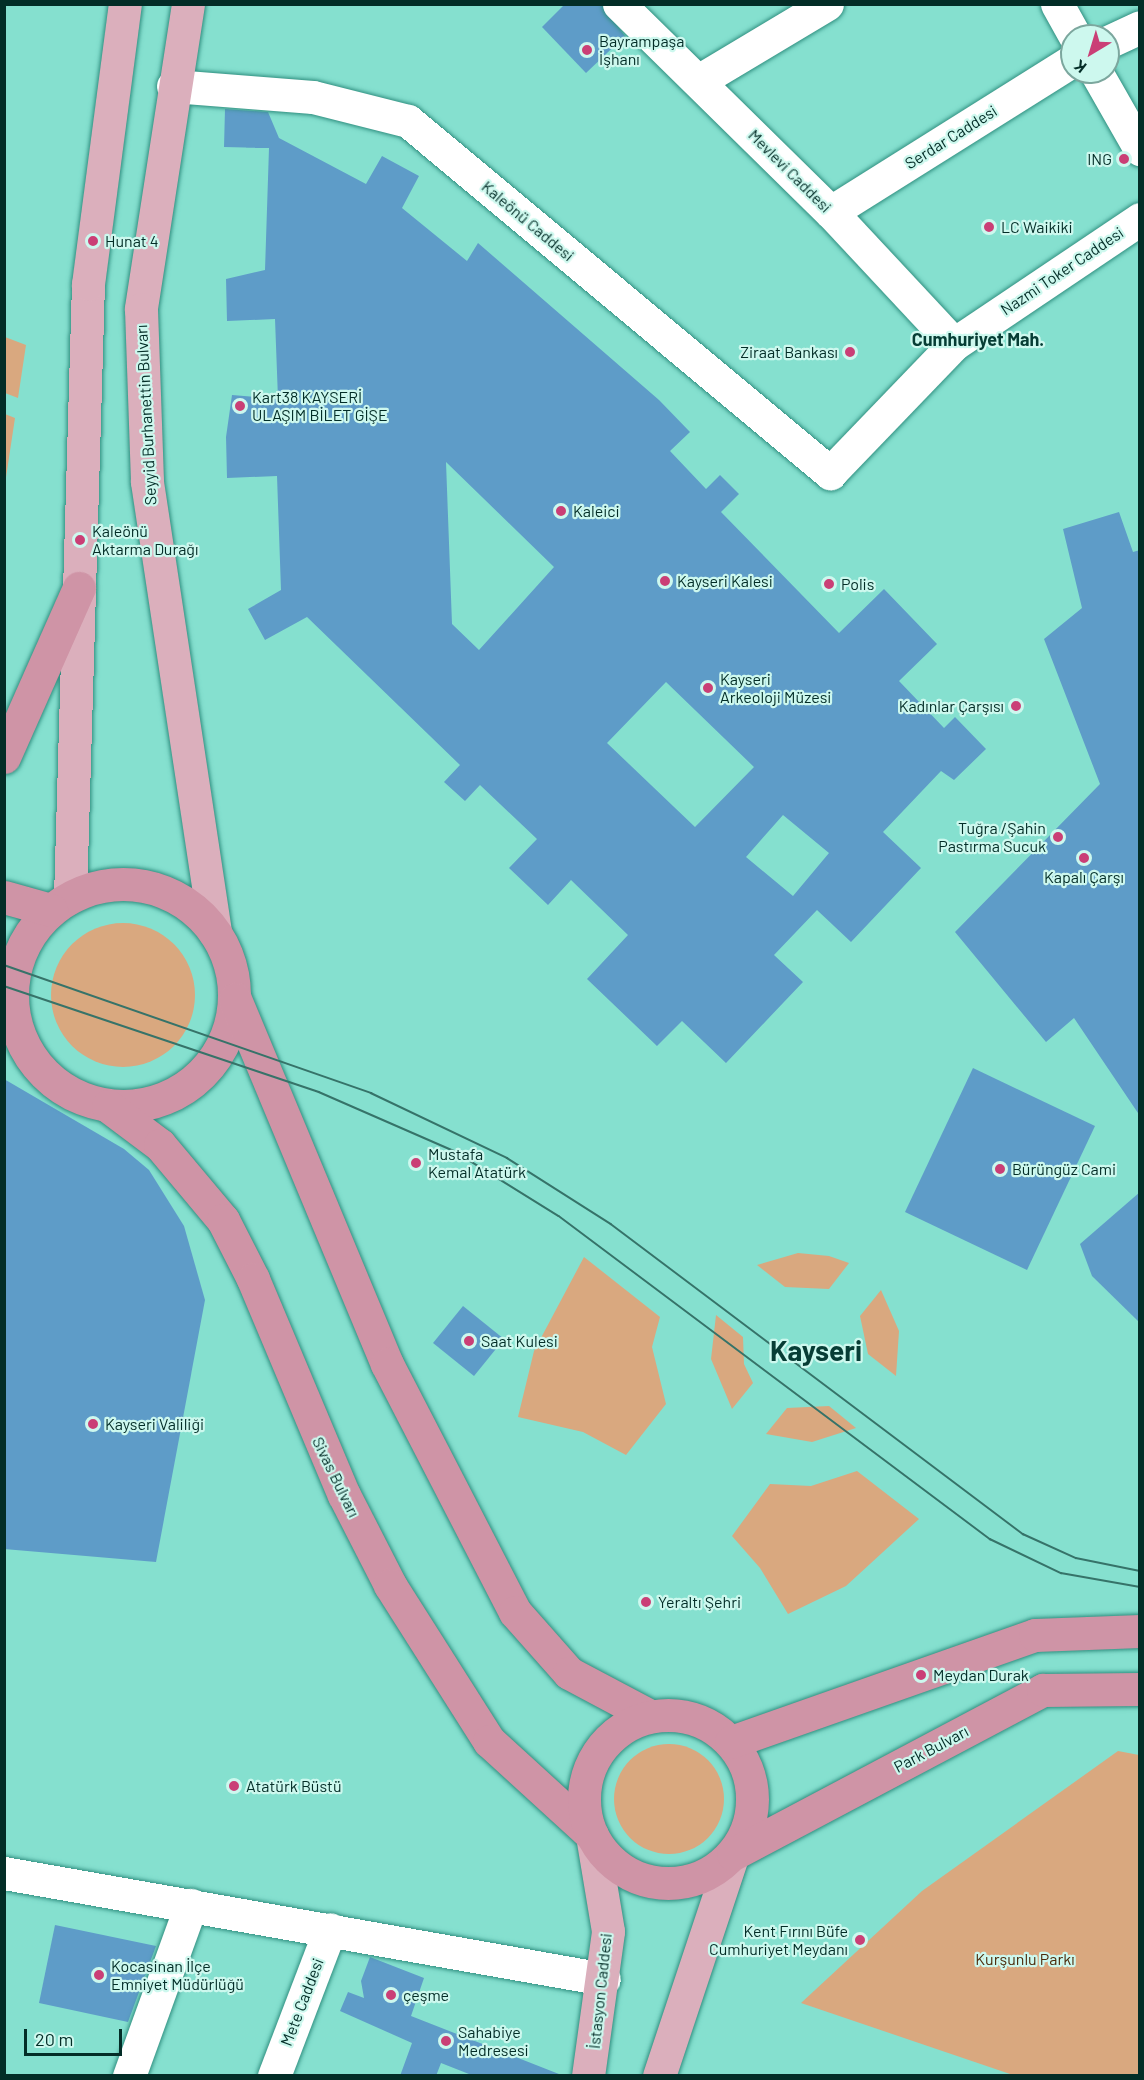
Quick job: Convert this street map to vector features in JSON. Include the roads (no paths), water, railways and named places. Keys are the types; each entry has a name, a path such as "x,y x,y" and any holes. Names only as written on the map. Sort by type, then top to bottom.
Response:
{"highway":[{"path":"4,757 79,588"},
{"path":"235,999 224,1042 195,1081 155,1102 108,1106 65,1090 18,1052 14,1015 15,969 35,927 61,904 103,886 138,885 182,901 215,933 230,965 235,999 387,1364 515,1612 569,1673 650,1716 694,1719 730,1742 752,1789 749,1824 733,1854 702,1876 666,1883 630,1874 592,1835 584,1797 593,1760 617,1732 650,1716"},
{"path":"4,897 61,904"},
{"name":"Sivas Bulvarı","path":"108,1106 160,1145 223,1220 254,1279 344,1495 390,1585 489,1741 592,1835"},
{"path":"730,1742 1035,1635 1140,1631"},
{"name":"Park Bulvarı","path":"733,1854 1043,1689 1140,1689"}],"main road":[{"path":"61,904 79,588 88,284 125,4"},
{"name":"Seyyid Burhanettin Bulvarı","path":"188,4 173,86 141,309 147,482 215,933"},
{"name":"İstasyon Caddesi","path":"588,2076 604,1979 608,1931 592,1835"},
{"path":"658,2076 733,1854"}],"street":[{"name":"Mevlevi Caddesi","path":"619,4 700,80 831,212 954,344"},
{"path":"700,80 827,4"},
{"path":"1057,4 1068,24"},
{"path":"1120,36 1140,27"},
{"name":"Serdar Caddesi","path":"831,212 1060,69"},
{"path":"1103,84 1140,148"},
{"name":"Kaleönü Caddesi","path":"173,86 313,97 408,121 830,474"},
{"name":"Nazmi Toker Caddesi","path":"830,474 954,344 1140,219"},
{"path":"4,1873 604,1979"},
{"path":"129,2076 191,1905"},
{"name":"Mete Caddesi","path":"274,2076 330,1929"}],"tram line":[{"path":"4,965 371,1093 507,1158 611,1224 1023,1534 1076,1558 1140,1571"},
{"path":"4,986 319,1092 454,1151 559,1216 990,1539 1061,1573 1140,1587"}],"place":[{"name":"Bayrampaşa İşhanı","path":"587,50"},
{"name":"ING","path":"1124,159"},
{"name":"LC Waikiki","path":"989,227"},
{"name":"Hunat 4","path":"93,241"},
{"name":"Ziraat Bankası","path":"850,352"},
{"name":"Kart38 KAYSERİ ULAŞIM BİLET GİŞE","path":"240,406"},
{"name":"Kaleici","path":"561,511"},
{"name":"Kaleönü Aktarma Durağı","path":"80,540"},
{"name":"Kayseri Kalesi","path":"665,581"},
{"name":"Polis","path":"829,584"},
{"name":"Kayseri Arkeoloji Müzesi","path":"708,688"},
{"name":"Kadınlar Çarşısı","path":"1016,706"},
{"name":"Tuğra /Şahin Pastırma Sucuk","path":"1058,837"},
{"name":"Kapalı Çarşı","path":"1084,858"},
{"name":"Mustafa Kemal Atatürk","path":"416,1163"},
{"name":"Bürüngüz Cami","path":"1000,1169"},
{"name":"Saat Kulesi","path":"469,1341"},
{"name":"Kayseri Valiliği","path":"93,1424"},
{"name":"Yeraltı Şehri","path":"646,1602"},
{"name":"Meydan Durak","path":"921,1675"},
{"name":"Atatürk Büstü","path":"234,1786"},
{"name":"Kent Fırını Büfe Cumhuriyet Meydanı","path":"860,1940"},
{"name":"Kocasinan İlçe Emniyet Müdürlüğü","path":"99,1975"},
{"name":"çeşme","path":"391,1995"},
{"name":"Sahabiye Medresesi","path":"446,2041"}],"district":[{"name":"Cumhuriyet Mah.","path":"978,339"},
{"name":"Kayseri","path":"816,1350"}],"park label":[{"name":"Kurşunlu Parkı","path":"1025,1959"}]}
